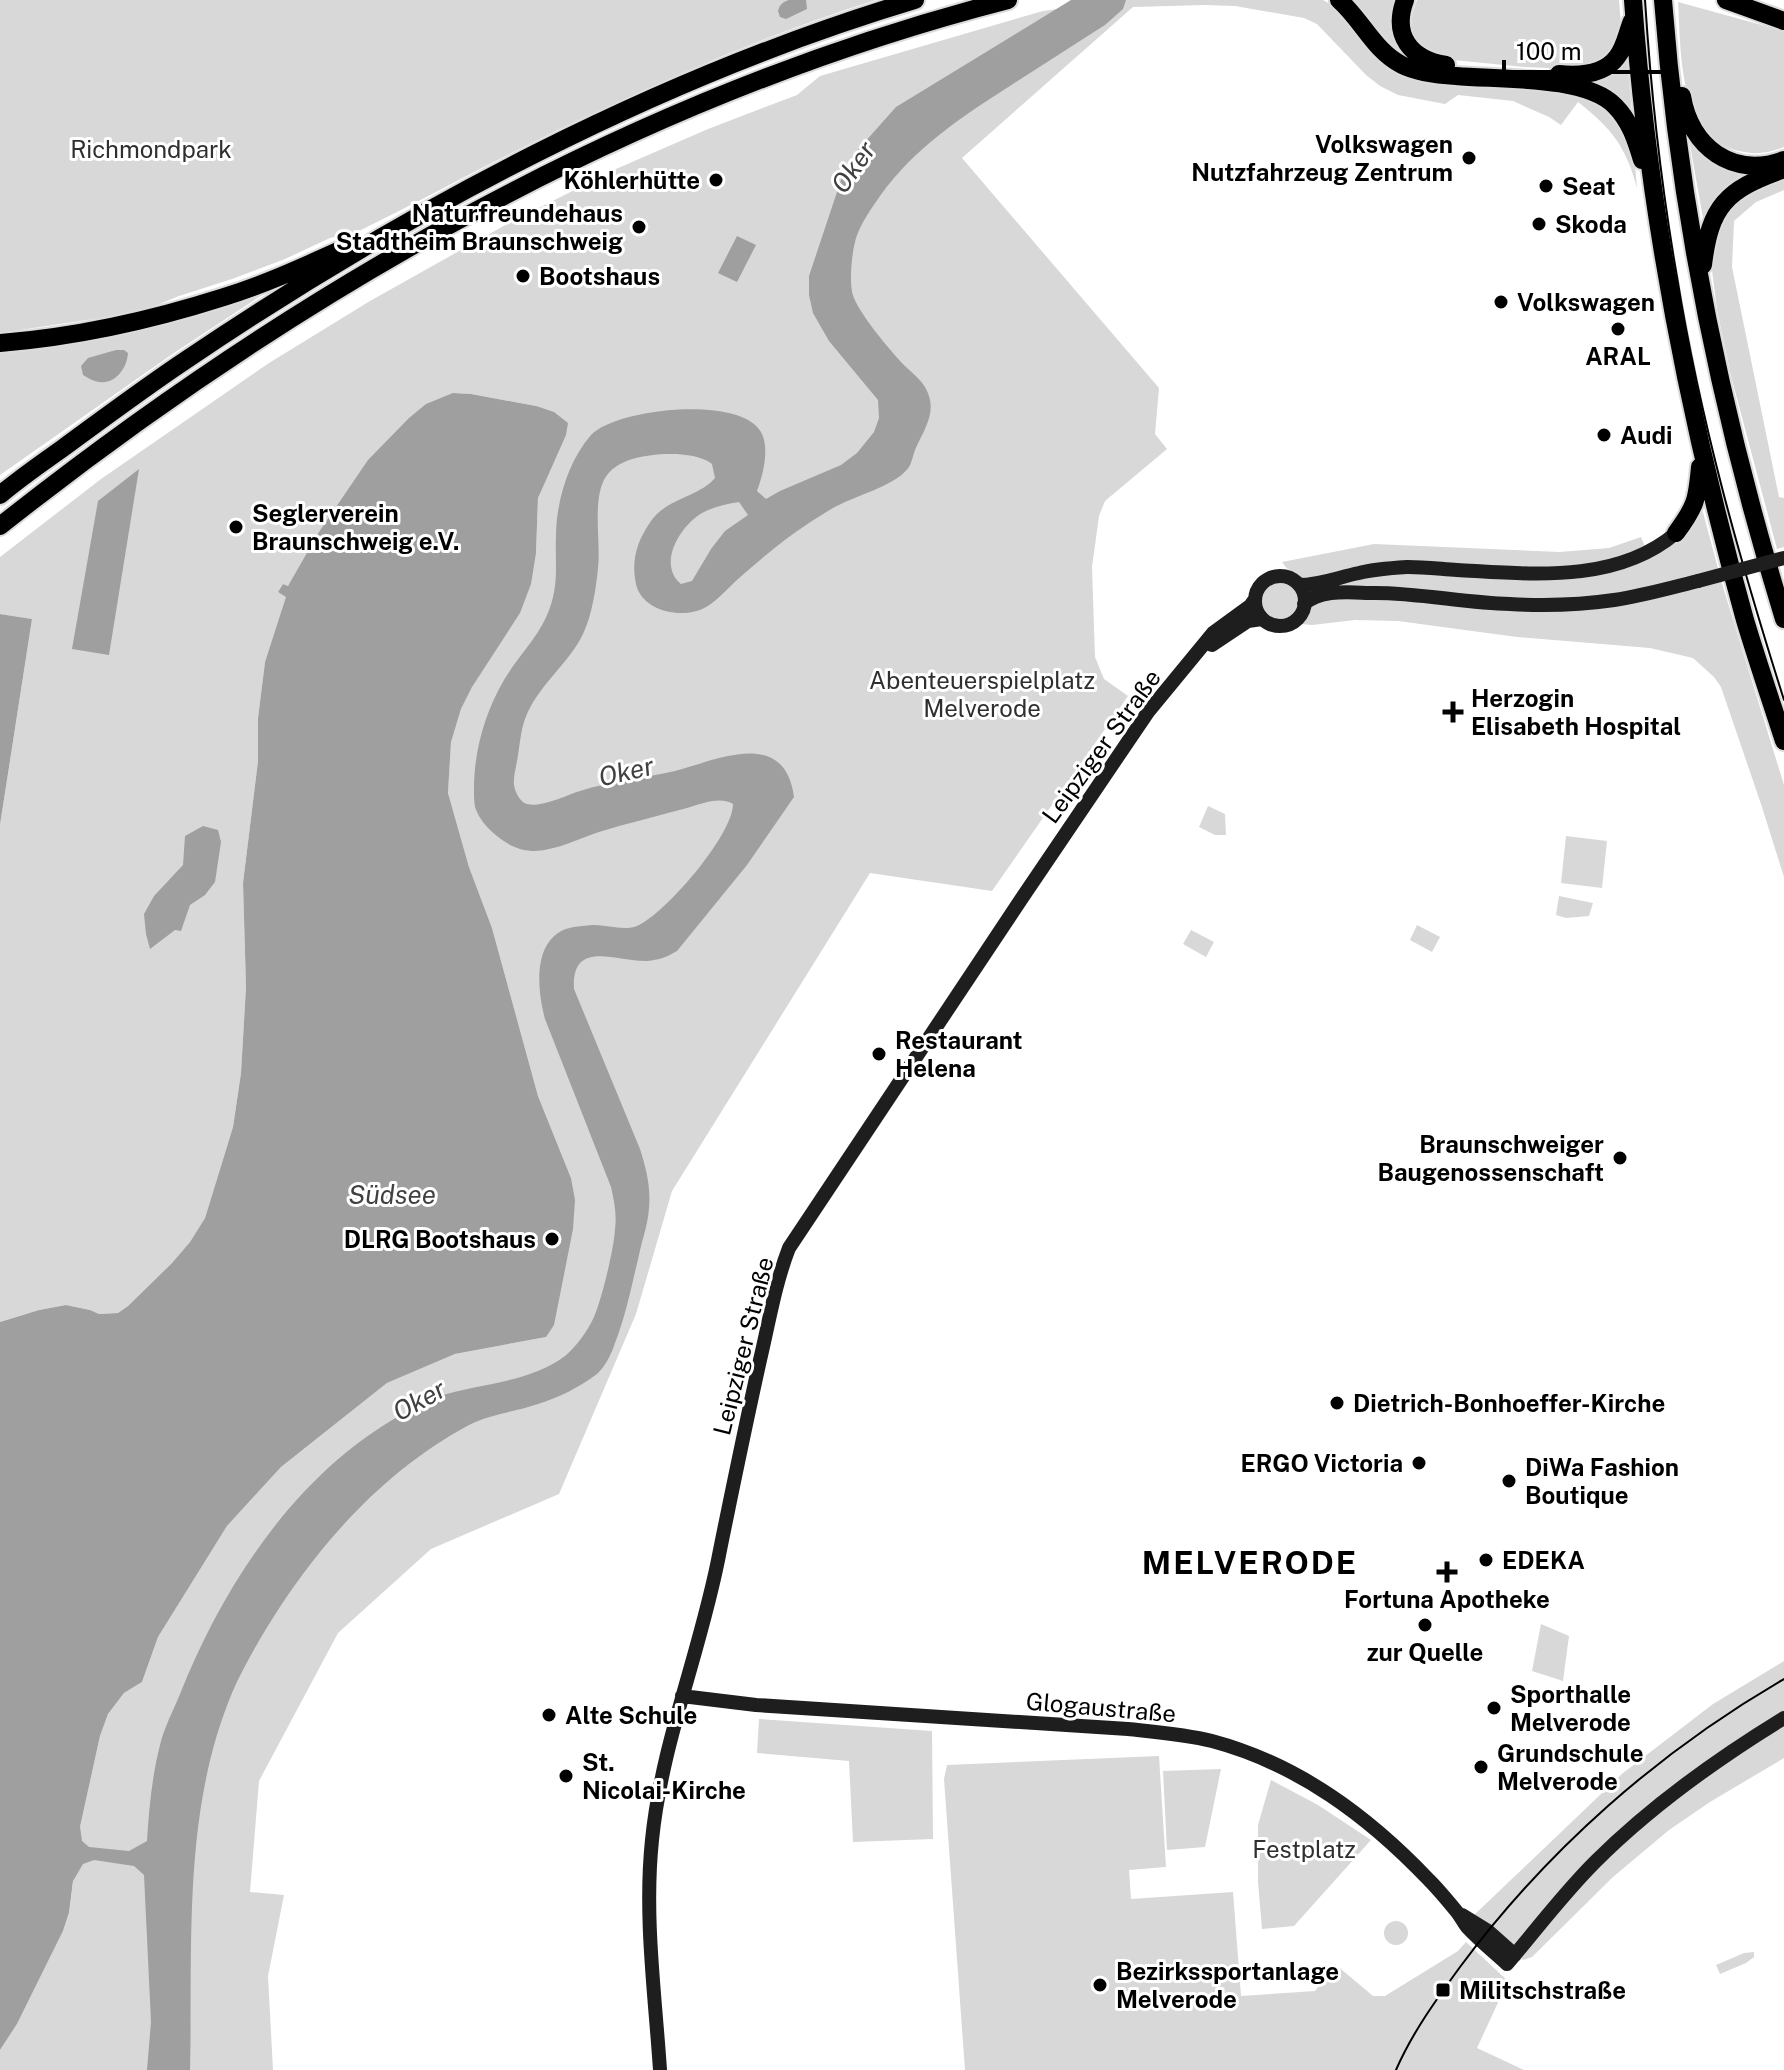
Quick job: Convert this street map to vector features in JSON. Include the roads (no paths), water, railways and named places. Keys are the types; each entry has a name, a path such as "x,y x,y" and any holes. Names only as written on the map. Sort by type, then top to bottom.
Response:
{"highway":[{"path":"0,495 147,386 266,308 410,220 639,105 780,47 915,0"},
{"path":"0,526 92,455 266,334 497,201 607,146 789,68 846,47 1008,0"},
{"path":"1339,0 1382,50 1404,66 1447,76 1561,84 1595,92 1615,105 1631,128 1654,197"},
{"path":"1405,0 1400,20 1402,34 1409,48 1429,62 1576,75 1598,71 1613,61 1622,49 1634,8"},
{"path":"1663,0 1682,172 1704,300 1731,421 1783,616"},
{"path":"1728,0 1784,11"},
{"path":"1728,0 1784,21"},
{"path":"1634,8 1664,269 1701,452 1746,622 1784,741"},
{"path":"1668,56 1680,80 1684,109 1690,124 1706,147 1727,160 1751,165 1784,160"},
{"path":"1704,300 1706,242 1719,209 1744,186 1784,169"},
{"path":"0,343 97,329 199,305 286,274 410,220"},
{"path":"1676,533 1695,504 1701,452"}],"street":[{"path":"1304,604 1299,585 1320,584 1375,570 1411,567 1521,573 1572,572 1625,561 1665,543 1676,533"},
{"name":"Leipziger Straße","path":"1198,653 1248,621 1262,619 1278,626 1288,624 1297,619 1304,604 1320,594 1417,595 1507,604 1572,604 1633,597 1784,558"},
{"name":"Leipziger Straße","path":"660,2070 650,1935 649,1871 658,1794 701,1634 773,1303 789,1248 1148,712 1213,633 1250,606 1262,584 1272,578 1283,577 1299,585"},
{"path":"1255,599 1262,619"},
{"name":"Glogaustraße","path":"682,1696 756,1705 1128,1729 1185,1735 1221,1744 1287,1769 1341,1802 1391,1843 1458,1913 1488,1931 1511,1959 1595,1861 1639,1822 1697,1775 1784,1718"}],"water":[{"path":"789,0 806,0 807,9 786,19 780,17 780,7"},
{"name":"Südsee","path":"1071,0 1126,0 1123,9 1105,25 976,108 924,147 894,178 861,227 852,260 854,298 881,339 923,384 931,404 926,427 904,473 817,518 773,550 710,604 687,613 665,611 646,601 636,584 635,559 639,543 651,521 666,507 700,490 715,478 712,464 684,455 639,457 614,468 601,487 599,558 591,610 577,645 537,696 525,719 514,778 518,796 527,804 539,804 604,785 747,754 763,755 778,762 788,775 794,797 747,865 677,951 647,961 598,956 588,958 580,963 575,973 574,989 640,1149 649,1185 646,1226 626,1310 610,1355 597,1374 576,1388 546,1402 477,1421 408,1465 380,1488 330,1541 261,1637 232,1693 216,1738 205,1785 193,1879 190,2070 147,2070 151,2022 144,1875 134,1866 94,1860 83,1864 73,1881 63,1931 17,2024 0,2050 0,1322 66,1305 99,1314 118,1313 172,1263 205,1218 233,1127 241,1073 246,987 243,883 258,761 258,718 265,662 286,597 278,592 283,584 288,586 319,532 368,460 426,404 453,393 471,394 536,406 554,412 568,423 566,435 538,498 536,553 531,584 520,613 461,709 451,742 448,793 469,867 492,928 538,1096 571,1178 575,1200 573,1229 554,1325 546,1337 455,1354 387,1383 281,1467 227,1526 158,1637 142,1682 124,1693 108,1714 100,1736 80,1827 82,1841 89,1847 129,1851 147,1841 157,1757 198,1652 244,1569 271,1530 302,1494 335,1462 372,1433 422,1403 439,1396 520,1377 551,1365 574,1348 594,1317 612,1249 616,1224 614,1202 611,1187 545,1019 539,985 541,961 550,941 566,929 594,925 632,927 649,919 680,890 710,853 730,818 733,804 710,802 610,829 551,849 519,849 490,830 475,807 476,760 482,732 504,680 539,631 549,609 555,582 561,496 576,457 591,435 625,418 651,412 705,410 730,413 749,420 764,438 763,470 757,491 766,499 841,465 857,453 874,432 879,418 878,400 829,341 813,313 809,276 844,171 855,153 896,107","holes":["739,502 748,515 725,531 692,581 681,584 674,576 671,556 686,527 706,511"]},
{"path":"737,236 756,245 737,282 718,273"},
{"path":"116,350 128,353 125,365 114,379 94,381 83,375 81,366 88,358"},
{"path":"139,469 109,655 72,649 98,501"},
{"path":"0,614 32,619 0,825"},
{"path":"203,826 218,830 221,842 215,882 205,895 190,905 181,931 175,930 150,949 144,914 154,896 183,865 185,836"}],"tram line":[{"path":"1645,0 1661,173 1686,331 1723,490 1784,700"},
{"path":"1396,2070 1433,2004 1460,1967 1494,1924 1568,1844 1607,1806 1692,1738 1784,1679"}],"place":[{"name":"Volkswagen Nutzfahrzeug Zentrum","path":"1469,158"},
{"name":"Köhlerhütte","path":"716,180"},
{"name":"Seat","path":"1546,186"},
{"name":"Skoda","path":"1539,224"},
{"name":"Naturfreundehaus Stadtheim Braunschweig","path":"639,227"},
{"name":"Bootshaus","path":"523,276"},
{"name":"Volkswagen","path":"1501,302"},
{"name":"ARAL","path":"1618,329"},
{"name":"Audi","path":"1604,435"},
{"name":"Seglerverein Braunschweig e.V.","path":"236,527"},
{"name":"Herzogin Elisabeth Hospital","path":"1453,712"},
{"name":"Restaurant Helena","path":"879,1054"},
{"name":"Braunschweiger Baugenossenschaft","path":"1620,1158"},
{"name":"DLRG Bootshaus","path":"552,1239"},
{"name":"Dietrich-Bonhoeffer-Kirche","path":"1337,1403"},
{"name":"ERGO Victoria","path":"1419,1463"},
{"name":"DiWa Fashion Boutique","path":"1509,1481"},
{"name":"EDEKA","path":"1486,1560"},
{"name":"Fortuna Apotheke","path":"1447,1572"},
{"name":"zur Quelle","path":"1425,1625"},
{"name":"Sporthalle Melverode","path":"1494,1708"},
{"name":"Alte Schule","path":"549,1715"},
{"name":"Grundschule Melverode","path":"1481,1767"},
{"name":"St. Nicolai-Kirche","path":"566,1776"},
{"name":"Bezirkssportanlage Melverode","path":"1100,1985"},
{"name":"Militschstraße","path":"1443,1990"}],"district":[{"name":"MELVERODE","path":"1250,1562"}],"park label":[{"name":"Richmondpark","path":"151,149"},
{"name":"Abenteuerspielplatz Melverode","path":"982,694"},
{"name":"Festplatz","path":"1304,1849"}],"water label":[{"name":"Oker","path":"853,167"},
{"name":"Oker","path":"626,771"},
{"name":"Oker","path":"419,1400"}]}
